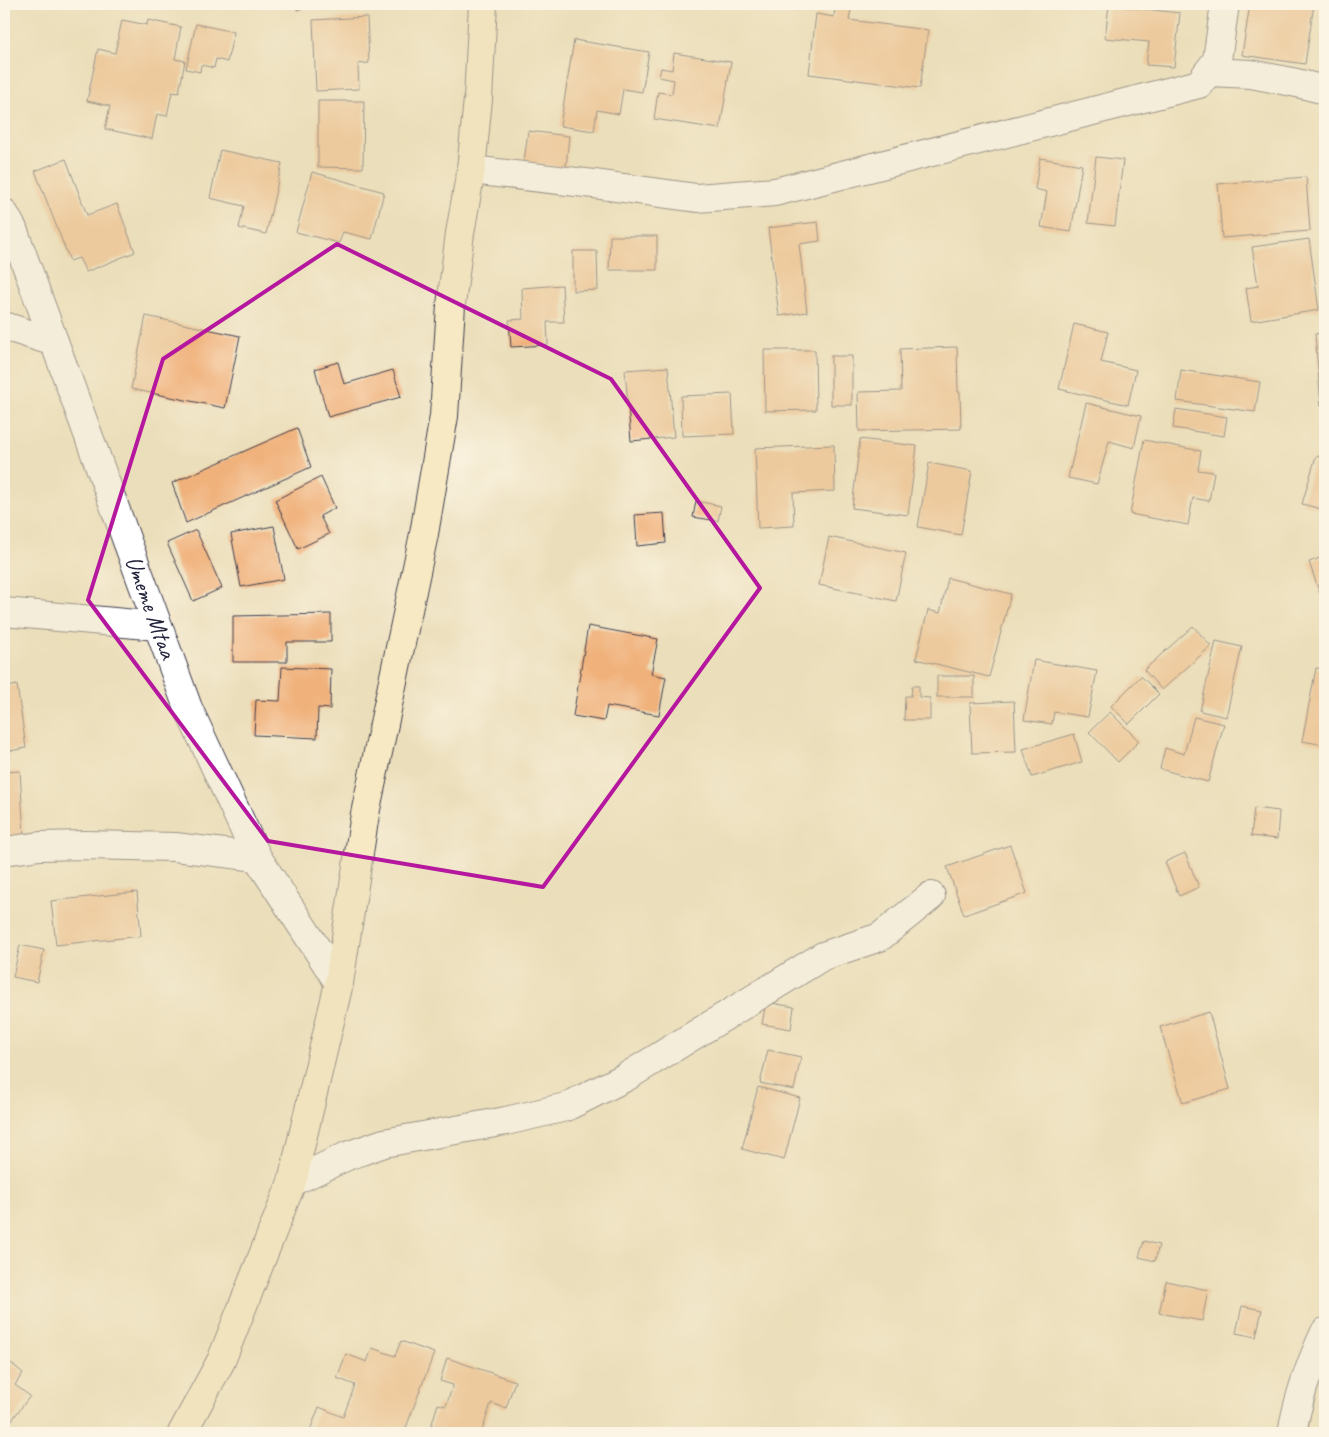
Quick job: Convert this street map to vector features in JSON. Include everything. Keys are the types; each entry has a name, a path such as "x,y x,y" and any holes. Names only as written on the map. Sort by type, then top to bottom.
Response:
{"street":[{"path":"182,1433 221,1361 292,1182 339,983 365,814 424,534 444,416 451,305 460,233 471,170 478,99 483,4"},
{"path":"471,170 697,198 775,192 1199,84 1217,60 1225,4"},
{"path":"1208,72 1251,74 1325,90"},
{"name":"Umeme Mtaa","path":"4,213 13,229 188,708 257,857 339,983"},
{"path":"4,326 54,342"},
{"path":"4,612 158,626"},
{"path":"4,851 40,846 165,846 257,857"},
{"path":"292,1182 347,1156 384,1143 506,1122 566,1107 626,1077 823,956 880,937 931,896"},
{"path":"1292,1433 1312,1361 1325,1332"}],"highlighted area":[{"path":"337,244 611,379 760,588 543,887 268,841 88,600 163,359"}],"building":[{"path":"296,4 321,4 297,10"},
{"path":"1250,4 1314,4 1305,64 1242,55"},
{"path":"1109,5 1180,13 1174,67 1146,65 1149,42 1105,38"},
{"path":"835,7 851,9 849,20 928,30 920,88 809,74 816,14 834,17"},
{"path":"367,17 369,63 358,64 359,89 316,91 313,20"},
{"path":"122,20 147,25 148,20 181,27 175,59 185,61 179,93 172,92 167,116 157,114 152,139 105,129 110,106 87,101 98,49 115,53"},
{"path":"196,24 234,32 227,62 216,59 214,68 201,65 200,72 186,69"},
{"path":"574,40 649,52 642,92 623,89 619,114 597,110 594,131 560,126"},
{"path":"674,53 731,62 720,129 654,119 658,92 672,94 674,80 659,77 661,68 672,70"},
{"path":"318,101 364,101 363,168 318,167"},
{"path":"528,131 569,136 566,167 524,162"},
{"path":"220,150 282,163 266,234 239,228 244,206 210,198"},
{"path":"1096,157 1123,160 1115,226 1088,223"},
{"path":"1040,158 1082,165 1071,232 1041,227 1047,192 1035,189"},
{"path":"66,159 87,215 117,204 135,252 86,272 79,258 70,261 35,171"},
{"path":"312,172 384,192 372,239 343,232 339,243 296,232"},
{"path":"1306,177 1310,231 1222,238 1218,184"},
{"path":"818,222 820,241 799,244 807,312 779,316 768,228"},
{"path":"610,236 657,236 657,270 609,270"},
{"path":"1309,239 1319,310 1251,321 1246,288 1258,286 1252,247"},
{"path":"573,251 597,251 598,290 573,291"},
{"path":"562,285 564,322 547,322 548,345 511,347 509,320 523,319 522,288"},
{"path":"146,316 240,336 225,408 131,389"},
{"path":"1074,324 1108,332 1101,362 1136,370 1128,405 1059,389"},
{"path":"1325,333 1325,405 1321,406 1315,334"},
{"path":"957,347 961,429 859,431 858,392 901,391 900,349"},
{"path":"764,350 815,350 816,410 765,411"},
{"path":"831,356 852,356 852,405 831,405"},
{"path":"338,362 344,384 393,370 401,397 328,417 315,369"},
{"path":"668,367 674,437 631,441 625,370"},
{"path":"1181,370 1260,382 1255,412 1177,401"},
{"path":"732,394 734,434 682,436 681,396"},
{"path":"1086,403 1141,416 1134,448 1109,441 1097,484 1068,478"},
{"path":"1176,409 1227,417 1224,436 1173,428"},
{"path":"297,428 311,467 186,523 172,483"},
{"path":"860,439 917,446 908,515 852,508"},
{"path":"1144,440 1201,451 1198,470 1214,472 1209,501 1193,498 1188,525 1130,514"},
{"path":"834,445 835,491 793,493 794,526 758,528 755,448"},
{"path":"1316,456 1325,458 1325,510 1302,504"},
{"path":"929,463 972,471 961,535 918,527"},
{"path":"321,477 335,508 320,516 329,534 298,549 275,500"},
{"path":"696,501 721,506 718,521 693,517"},
{"path":"664,513 666,543 637,546 635,515"},
{"path":"274,526 284,579 241,587 231,534"},
{"path":"196,530 222,588 193,601 167,543"},
{"path":"829,537 906,553 896,601 819,585"},
{"path":"1325,556 1325,608 1309,562"},
{"path":"948,578 1011,594 989,677 916,659 928,610 940,613"},
{"path":"331,614 331,642 287,642 287,662 233,662 233,616"},
{"path":"588,626 658,639 651,674 666,677 659,715 607,706 604,721 573,716"},
{"path":"1193,626 1211,646 1162,690 1144,670"},
{"path":"1216,641 1242,647 1226,717 1200,711"},
{"path":"1034,660 1097,671 1088,717 1054,712 1052,724 1024,720"},
{"path":"282,667 331,669 330,709 318,708 317,738 254,735 256,700 280,701"},
{"path":"1316,668 1325,669 1325,745 1302,741"},
{"path":"937,676 974,676 974,697 937,697"},
{"path":"1141,676 1159,694 1129,724 1111,706"},
{"path":"17,685 26,748 4,752 4,688"},
{"path":"912,686 919,686 919,697 930,698 930,720 904,720 905,696 911,696"},
{"path":"1014,701 1016,752 972,753 970,703"},
{"path":"1110,712 1139,741 1118,762 1089,732"},
{"path":"1194,717 1224,724 1208,782 1160,769 1165,748 1184,754"},
{"path":"1074,734 1082,762 1032,777 1023,749"},
{"path":"20,771 24,837 4,838 4,772"},
{"path":"1254,808 1279,811 1277,839 1251,836"},
{"path":"1010,845 1027,893 964,915 947,867"},
{"path":"1185,853 1199,887 1179,896 1165,862"},
{"path":"137,892 141,936 56,945 51,901"},
{"path":"20,945 44,950 37,982 13,977"},
{"path":"766,1002 794,1007 791,1029 762,1024"},
{"path":"1209,1012 1230,1089 1183,1103 1160,1027"},
{"path":"768,1050 801,1057 794,1090 760,1083"},
{"path":"758,1087 800,1098 784,1160 742,1149"},
{"path":"1144,1241 1159,1245 1155,1261 1139,1257"},
{"path":"1166,1281 1208,1290 1202,1321 1159,1313"},
{"path":"1242,1306 1262,1310 1256,1337 1236,1333"},
{"path":"401,1341 434,1353 404,1433 309,1433 319,1407 343,1417 355,1385 337,1378 346,1354 367,1362 372,1348 395,1356"},
{"path":"447,1358 515,1381 506,1408 491,1403 482,1431 487,1433 429,1433 438,1404 446,1406 453,1385 440,1381"},
{"path":"11,1363 23,1373 15,1385 30,1396 5,1429 4,1366 6,1368"}]}
